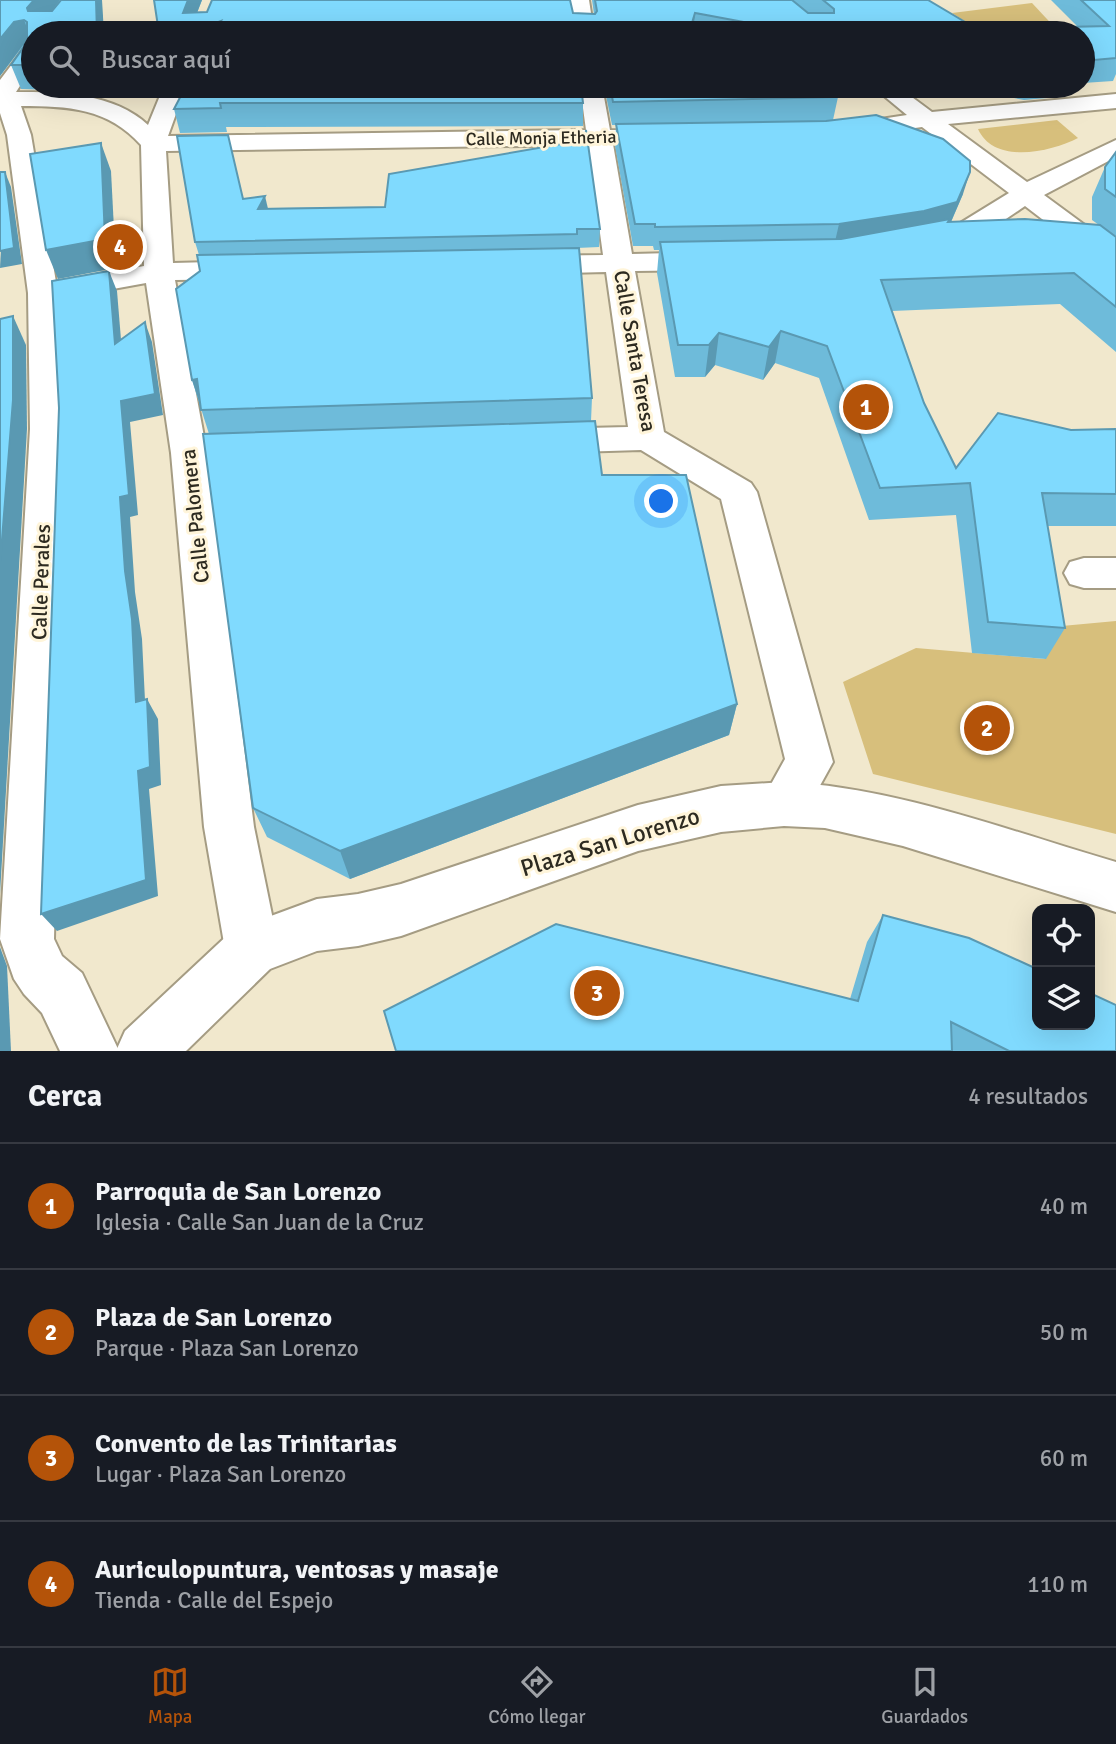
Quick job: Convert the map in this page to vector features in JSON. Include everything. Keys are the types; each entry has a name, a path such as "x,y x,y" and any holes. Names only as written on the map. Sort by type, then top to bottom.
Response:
{"street":[{"path":"579,0 582,21"},
{"path":"21,68 4,90 5,111 100,108 151,125"},
{"name":"Calle Palomera","path":"168,98 151,125 159,272 206,452 229,827 252,949"},
{"name":"Calle Santa Teresa","path":"593,98 647,438 738,492 809,762 784,804"},
{"path":"856,129 878,118 887,110 888,98"},
{"path":"899,98 1106,254"},
{"path":"822,132 1116,101"},
{"name":"Calle Perales","path":"5,111 19,135 43,293 47,429 27,939 33,960 43,975 62,993 90,1051"},
{"name":"Calle Monja Etheria","path":"151,125 600,137 686,135"},
{"path":"908,246 968,231 1028,194 1116,147"},
{"path":"968,231 1007,234"},
{"path":"1045,239 1106,254"},
{"path":"499,266 741,260"},
{"path":"43,293 159,272 279,270"},
{"path":"509,442 647,438"},
{"name":"Plaza San Lorenzo","path":"145,1051 252,949 317,925 358,920 401,910 638,828 721,808 784,804 825,806 903,823 1116,887"}],"shaded area":[{"path":"1032,3 1049,21 964,21 952,13"},
{"path":"1057,120 1078,138 1039,151 997,148 986,140 978,129"},
{"path":"1116,621 1116,834 873,774 843,682 916,648 1045,659 1040,628"}],"building":[{"path":"0,0 34,0 27,8 28,11 52,11 61,0 96,0 97,21 24,20 14,22 0,39"},
{"path":"154,0 188,0 183,13 207,12 212,0 570,0 573,13 595,14 595,0 792,0 808,13 834,13 834,9 823,0 928,0 963,21 739,21 695,13 693,21 157,21"},
{"path":"1081,0 1116,0 1116,58 1095,60 1095,26 1109,26"},
{"path":"21,51 21,65 11,65"},
{"path":"180,98 582,98 583,103 220,103 221,108 174,109"},
{"path":"612,98 793,98 613,102"},
{"path":"876,115 943,139 970,161 970,172 957,202 924,211 839,224 655,227 655,224 635,224 616,124 826,121"},
{"path":"586,130 600,229 577,229 577,234 195,242 177,136 228,135 243,199 265,196 258,209 385,207 389,174 585,140"},
{"path":"101,143 105,239 46,250 30,154"},
{"path":"1116,152 1116,197 1105,189 1105,167"},
{"path":"0,172 5,172 14,248 0,251"},
{"path":"950,219 948,222 1025,219 1100,225 1116,237 1116,307 1074,273 881,280 924,403 956,468 998,413 1071,430 1116,429 1116,494 1042,493 1065,628 988,622 970,483 880,488 827,346 781,331 769,347 719,333 709,345 678,345 660,242 841,239"},
{"path":"579,248 592,398 201,410 197,379 192,380 176,289 200,271 197,255"},
{"path":"109,271 115,344 145,322 155,394 121,401 129,495 120,497 125,571 132,619 136,702 147,699 150,767 138,771 146,880 41,914 59,408 52,281"},
{"path":"13,316 13,400 0,565 0,319"},
{"path":"595,421 602,475 686,475 737,704 340,851 253,808 203,434"},
{"path":"883,915 969,938 1032,967 1032,1030 1095,1030 1095,995 1116,1005 1116,1051 1009,1051 951,1022 952,1051 396,1051 384,1011 556,924 858,1001"}],"place":[{"name":"Auriculopuntura, ventosas y masaje","path":"120,247"},
{"name":"Parroquia de San Lorenzo","path":"866,407"},
{"name":"Plaza de San Lorenzo","path":"987,728"},
{"name":"Convento de las Trinitarias","path":"597,993"}]}
